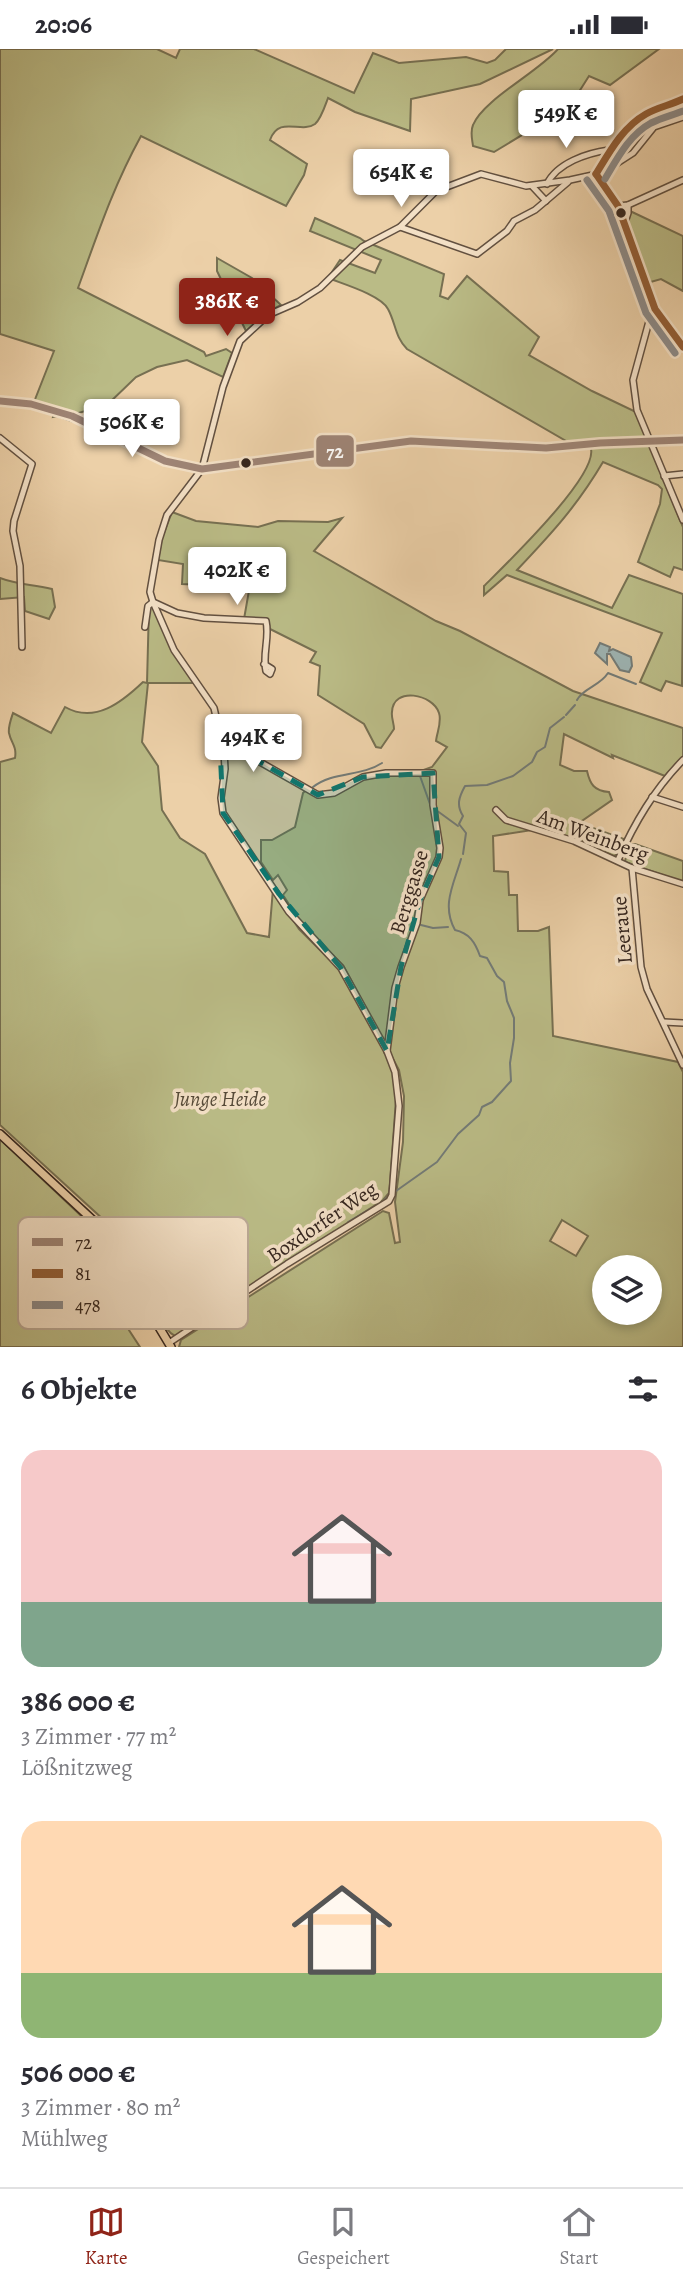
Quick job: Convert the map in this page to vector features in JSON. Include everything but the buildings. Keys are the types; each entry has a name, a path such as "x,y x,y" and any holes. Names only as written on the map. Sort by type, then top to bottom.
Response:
{"main road":[{"path":"0,1134 89,1217"},
{"path":"160,1329 170,1345"}],"street":[{"path":"598,171 609,150 644,115 683,99"},
{"path":"219,724 214,708 174,650 150,592 167,515 202,469 223,387 240,341 268,316 320,288 362,247 400,227 436,191 481,174 516,184 532,185 570,180 598,171 602,173 632,153 654,127 683,117"},
{"path":"547,184 555,170 609,150"},
{"path":"593,154 598,171 618,206 655,309 683,347"},
{"path":"400,227 477,254 507,231 514,221 546,201 570,180"},
{"path":"618,206 628,205 683,180"},
{"path":"532,185 546,201"},
{"path":"624,226 628,205"},
{"path":"655,309 633,380 637,410 664,476 680,506 683,520"},
{"path":"0,401 31,404 72,416 164,461 202,469 419,440 546,449 600,443 683,440"},
{"path":"0,438 32,464 13,531 20,566 22,647"},
{"path":"664,476 683,474"},
{"path":"145,627 148,606 153,602"},
{"path":"153,602 177,613 204,618 266,621 268,631 264,664"},
{"name":"Boxdorfer Weg","path":"219,724 225,769 221,798 223,813 302,927 341,968 396,1072 399,1107 394,1182 389,1201 248,1292"},
{"name":"Berggasse","path":"219,724 229,731 253,758 318,795 334,793 363,777 386,773 433,773 433,805 438,830 439,857 420,899 417,923 401,967 387,1051"},
{"path":"618,860 632,828 652,797 683,760"},
{"path":"652,797 683,807"},
{"name":"Am Weinberg","path":"496,810 506,820 574,841 632,868 683,884"},
{"name":"Leeraue","path":"632,868 641,967 647,989 683,1065"},
{"path":"664,1023 683,1024"},
{"name":"Boxdorfer Weg","path":"170,1345 193,1329"}],"highlighted area":[{"path":"219,724 253,758 318,795 363,777 433,773 439,857 420,900 401,967 387,1051 341,968 279,894 223,813"}],"green space":[{"path":"0,49 157,49 176,58 180,49 254,49 354,93 373,53 399,63 466,57 487,63 495,60 506,49 553,49 480,84 411,99 410,131 355,112 328,98 315,124 309,127 279,128 270,140 307,164 304,175 286,206 141,136 114,192 78,288 204,352 206,356 226,349 232,353 223,377 187,360 157,367 136,377 107,405 78,413 74,422 53,417 55,408 34,402 54,351 0,334"},
{"path":"558,49 659,49 610,85 589,76 570,106 494,152 473,146 471,135 479,115"},
{"path":"630,211 683,236 683,291 661,279 647,283 625,226"},
{"path":"315,218 444,274 440,296 448,299 467,276 539,337 529,355 592,391 636,412 683,527 683,570 674,567 670,577 638,562 660,504 662,489 603,462 563,519 517,570 612,608 629,575 683,594 682,686 666,681 661,691 640,682 662,633 507,575 484,595 484,586 548,520 580,479 589,462 591,449 580,449 407,349 400,340 384,304 361,291 328,278 340,260 375,273 381,260 310,231"},
{"path":"217,258 252,278 281,305 266,313 246,331 217,271"},
{"path":"172,512 196,521 258,527 278,521 328,522 342,518 314,551 436,621 573,691 683,728 683,757 665,776 612,755 613,758 564,734 560,765 574,771 587,771 594,786 609,792 612,800 579,823 624,839 618,854 614,856 576,841 532,830 493,836 494,871 508,872 509,895 517,895 518,931 538,931 549,927 553,1036 678,1062 683,1072 683,1347 179,1347 181,1340 198,1329 248,1329 248,1297 383,1211 389,1213 395,1243 400,1242 395,1202 403,1142 404,1096 399,1070 343,965 303,926 283,895 287,890 278,875 273,880 261,862 261,840 272,840 295,827 303,793 307,789 327,795 357,778 418,772 432,767 447,747 436,741 439,713 435,706 422,697 406,696 394,704 394,729 381,748 376,747 364,724 318,695 320,666 310,662 316,652 270,629 268,620 244,619 251,579 259,579 260,566 236,567 234,580 205,576 203,585 182,584 183,564 158,560 162,538","holes":["562,1220 588,1236 576,1256 550,1241"]},
{"path":"0,578 52,589 55,607 49,619 25,611 24,597 0,599"},
{"name":"Junge Heide","path":"149,606 153,607 195,683 148,683 142,742 158,766 162,810 180,838 205,854 247,933 269,937 273,889 299,929 339,969 386,1053 393,1071 396,1099 389,1193 383,1200 248,1288 248,1217 101,1217 0,1125 0,762 15,758 15,747 9,733 13,713 51,733 65,707 76,712 97,712 117,703 143,682 147,683"},
{"path":"635,844 683,861 683,882 625,862 628,845"},
{"path":"0,1139 82,1217 18,1217 18,1329 128,1329 140,1347 0,1347"},
{"name":"Junge Heide","path":"167,1329 186,1329 175,1336"}],"water":[{"path":"600,643 610,647 609,651 613,649 631,657 632,666 629,672 620,670 610,654 607,654 607,664 595,653"}],"waterway":[{"path":"577,700 608,673 636,684"},
{"path":"566,715 575,705"},
{"path":"463,854 466,833 459,824 463,816 459,805 465,786 487,785 513,776 532,762 537,752 545,747 550,728 564,717"},
{"path":"313,787 329,778 365,770 382,763"},
{"path":"420,776 431,807"},
{"path":"436,810 458,826"},
{"path":"396,1191 437,1162 458,1134 479,1115 482,1107 492,1102 511,1081 514,1018 507,1001 504,982 497,976 487,958 480,956 471,939 455,930 451,921 450,895 461,859"},
{"path":"421,925 433,928 448,927"},
{"path":"381,1203 390,1195"},
{"path":"348,1222 370,1209"}],"transit line":[{"name":"81","path":"596,174 618,140 638,119 683,99"},
{"name":"478","path":"605,179 636,134 651,123 683,111"},
{"name":"81","path":"596,174 618,206 655,309 683,347"},
{"name":"478","path":"587,180 609,211 646,313 675,353"},
{"name":"72","path":"0,401 31,404 72,416 165,461 202,469 411,441 546,448 683,440"}]}
